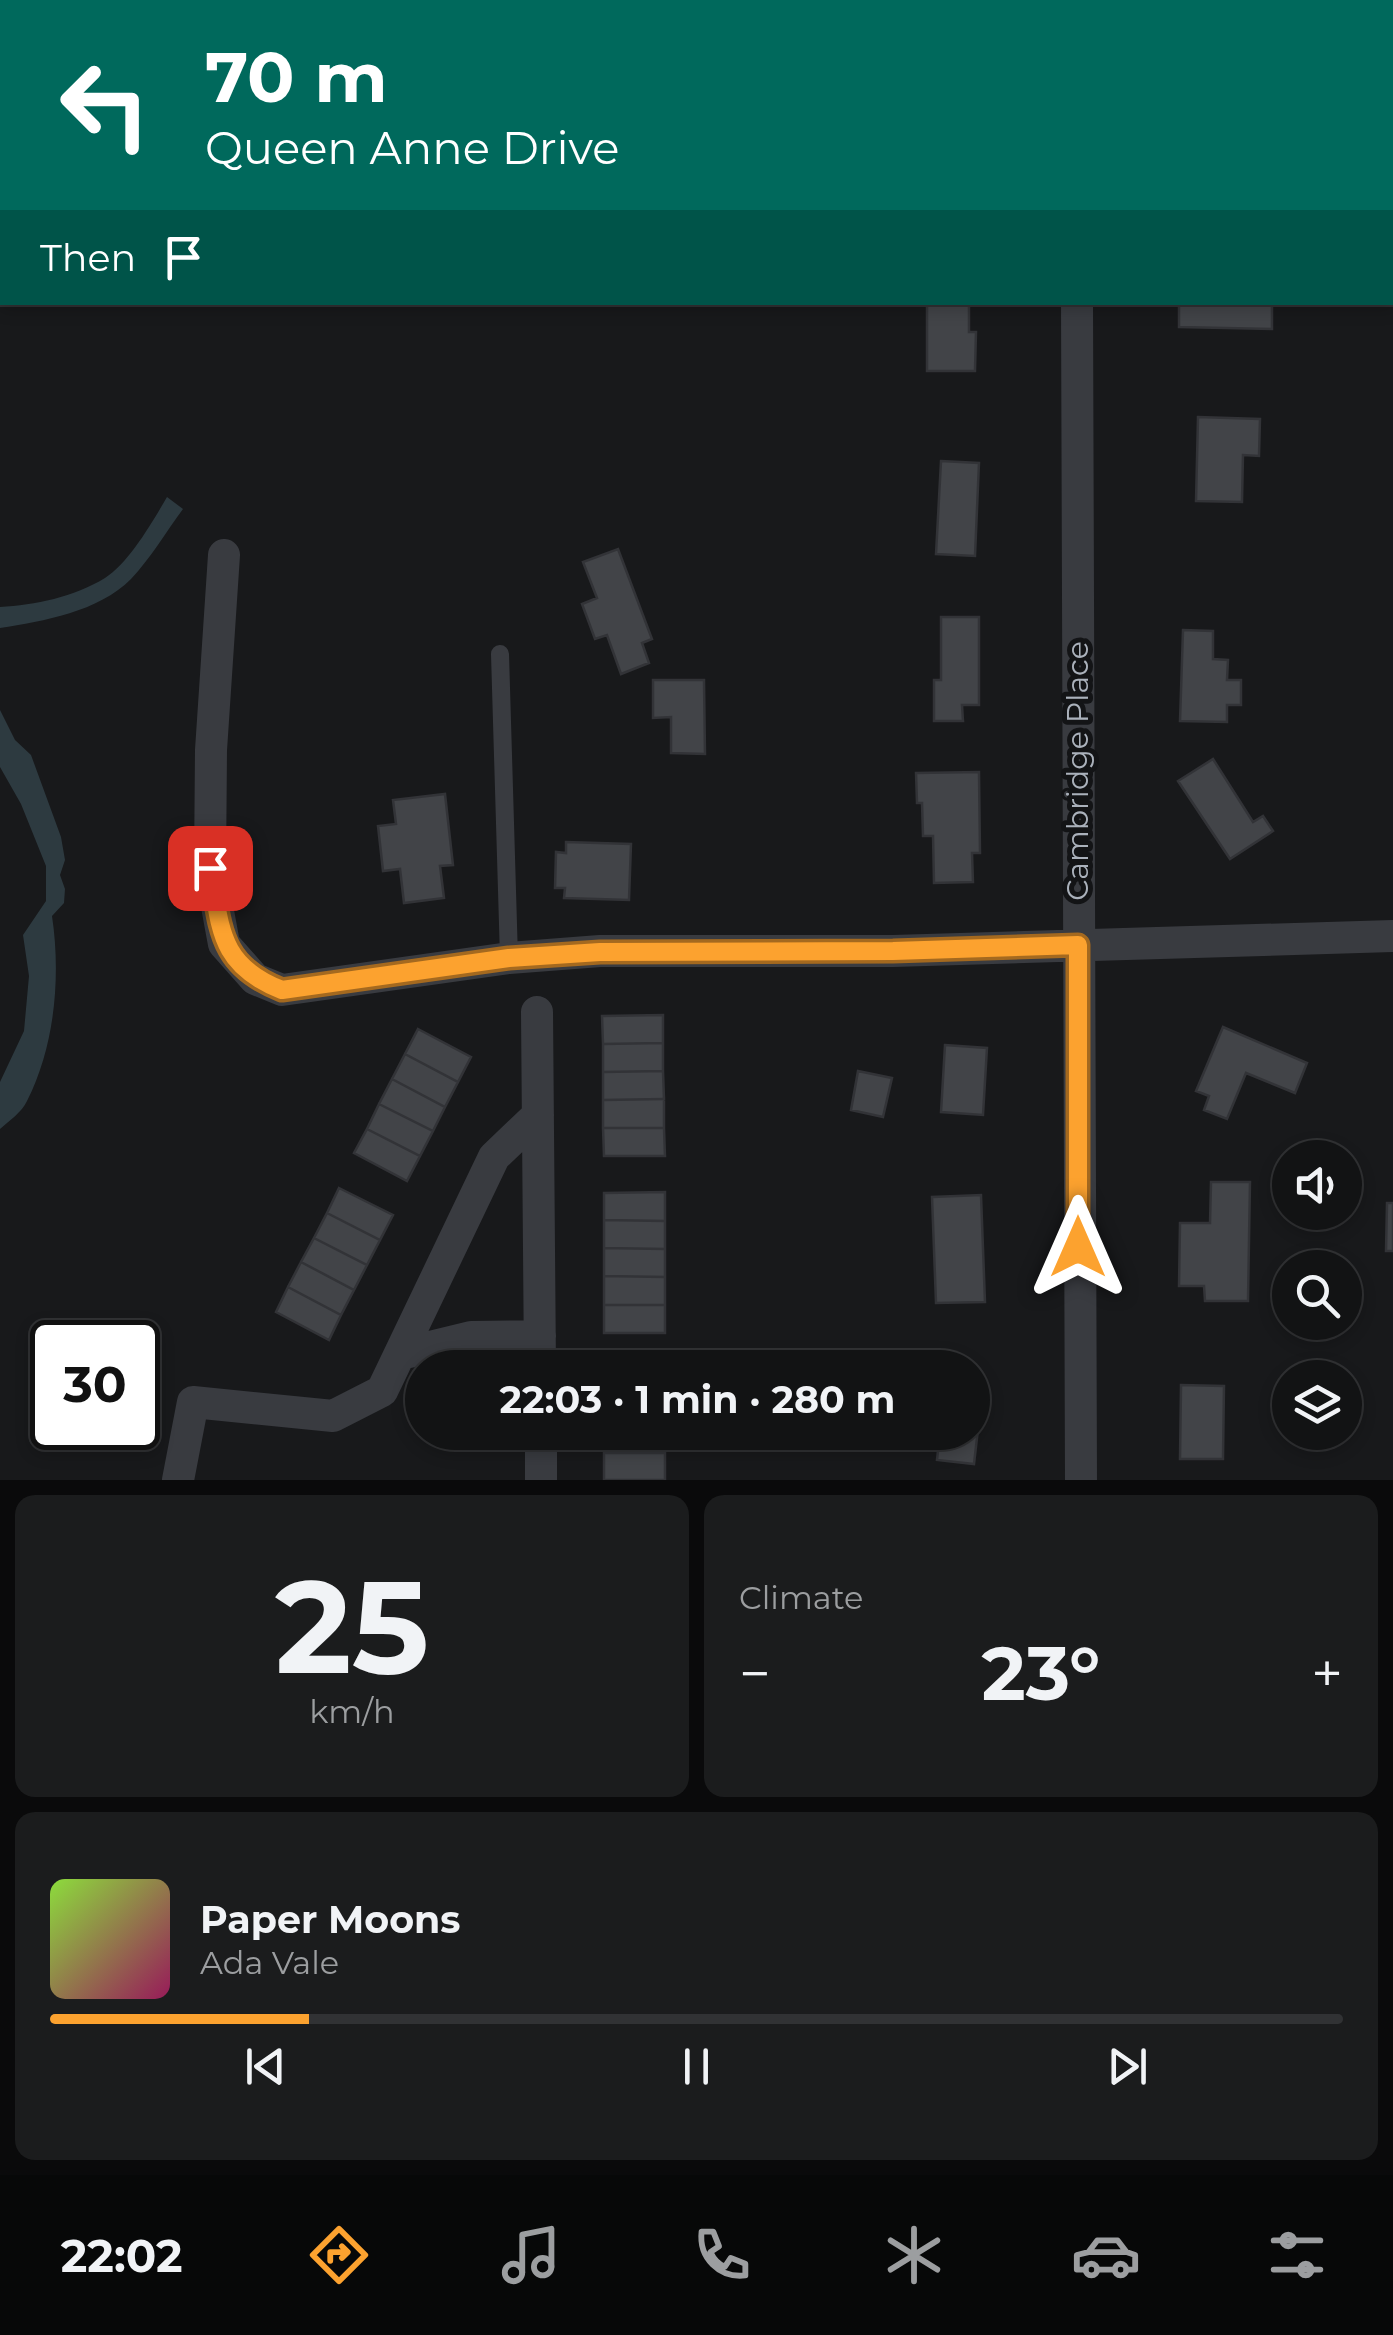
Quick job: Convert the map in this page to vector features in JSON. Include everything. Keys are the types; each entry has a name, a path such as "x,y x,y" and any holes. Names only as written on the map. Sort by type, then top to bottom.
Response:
{"street":[{"name":"Cambridge Place","path":"1076,305 1080,1480"},
{"path":"224,556 210,750 210,868 224,944 255,979 282,990 509,958 600,952 893,951 1393,936"},
{"path":"537,1012 540,1350"},
{"path":"178,1480 193,1402 333,1416 382,1391 494,1157 538,1116"},
{"path":"418,1350 470,1338 530,1350"},
{"path":"401,1354 405,1353"},
{"path":"541,1450 541,1480"}],"lane":[{"path":"500,654 509,958"}],"shaded area":[{"path":"167,497 183,509 145,563 118,590 70,613 0,628 0,607 67,595 114,571 140,541"},
{"path":"0,710 15,740 31,755 61,837 65,860 60,875 65,889 64,903 52,916 55,986 44,1057 25,1105 0,1129 0,1082 24,1031 29,976 23,935 46,901 46,866 21,804 0,767"}],"building":[{"path":"927,305 969,305 969,332 976,332 975,371 927,371"},
{"path":"1179,305 1272,305 1272,329 1179,327"},
{"path":"1198,417 1260,419 1259,456 1243,455 1242,502 1196,501"},
{"path":"941,461 979,463 975,556 936,554"},
{"path":"618,549 652,639 642,643 649,663 621,674 607,635 595,639 582,604 597,598 583,562"},
{"path":"941,617 979,617 979,705 962,705 963,721 934,721 934,680 941,680"},
{"path":"1183,630 1213,631 1213,659 1228,660 1227,680 1241,680 1241,705 1227,705 1227,722 1180,721"},
{"path":"653,680 704,680 705,754 671,753 671,717 653,718"},
{"path":"1213,759 1253,822 1263,816 1273,831 1230,859 1178,781"},
{"path":"979,772 980,853 972,853 973,882 934,883 933,836 923,836 916,773"},
{"path":"445,794 453,865 440,866 444,898 404,903 400,869 383,871 378,826 396,824 393,800"},
{"path":"566,842 631,844 629,900 564,898 565,888 555,888 556,852 566,853"},
{"path":"663,1015 663,1043 603,1044 602,1016"},
{"path":"1223,1027 1307,1063 1295,1093 1246,1073 1227,1119 1204,1110 1209,1096 1196,1091"},
{"path":"418,1029 471,1057 458,1082 405,1054"},
{"path":"663,1043 663,1071 603,1072 603,1044"},
{"path":"945,1045 987,1048 983,1115 941,1112"},
{"path":"405,1054 458,1082 445,1107 392,1079"},
{"path":"663,1071 664,1099 603,1100 603,1072"},
{"path":"858,1071 892,1078 883,1117 851,1110"},
{"path":"392,1079 445,1107 433,1131 379,1104"},
{"path":"664,1099 664,1128 603,1128 603,1100"},
{"path":"379,1104 433,1131 420,1156 367,1129"},
{"path":"603,1128 664,1128 665,1156 604,1156"},
{"path":"367,1129 420,1156 407,1181 354,1153"},
{"path":"1211,1182 1250,1182 1248,1301 1205,1301 1204,1286 1179,1286 1180,1223 1210,1223"},
{"path":"339,1188 393,1215 380,1240 327,1213"},
{"path":"665,1192 665,1221 604,1220 604,1193"},
{"path":"981,1195 985,1302 936,1303 932,1197"},
{"path":"1387,1203 1393,1203 1393,1251 1386,1251"},
{"path":"327,1213 380,1240 367,1265 314,1238"},
{"path":"604,1220 665,1221 665,1249 604,1248"},
{"path":"314,1238 367,1265 354,1290 301,1262"},
{"path":"604,1248 665,1249 665,1277 604,1276"},
{"path":"301,1262 354,1290 341,1315 288,1287"},
{"path":"604,1276 665,1277 665,1305 604,1305"},
{"path":"288,1287 341,1315 329,1340 276,1312"},
{"path":"604,1305 665,1305 665,1333 604,1333"},
{"path":"1181,1385 1224,1386 1223,1459 1180,1459"},
{"path":"604,1450 665,1450 665,1453"},
{"path":"938,1450 976,1450 974,1464 937,1460"},
{"path":"604,1453 665,1453 665,1480 604,1480"}],"route":[{"path":"210,868 224,944 255,979 282,990 509,958 600,952 893,951 1078,945 1078,1247"}]}
